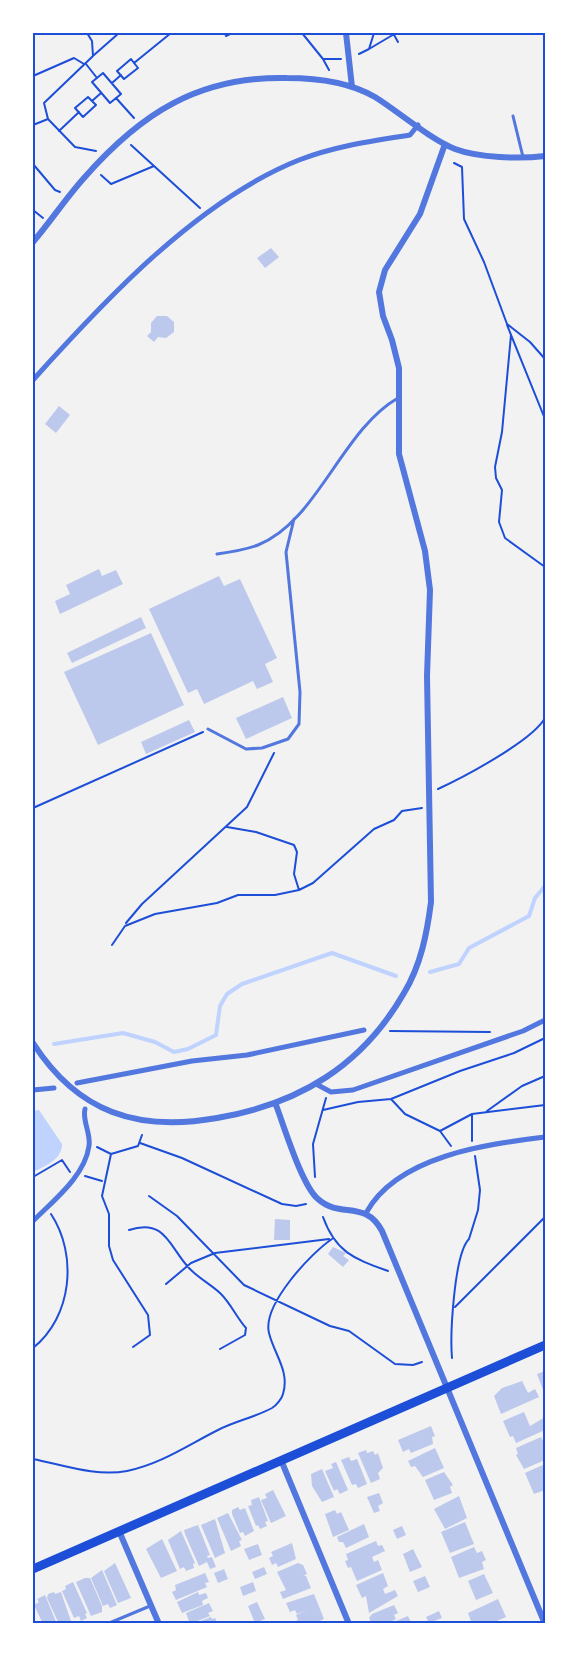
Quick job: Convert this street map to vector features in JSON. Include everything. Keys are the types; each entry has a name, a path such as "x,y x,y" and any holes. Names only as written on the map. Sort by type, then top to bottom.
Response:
{"main road":[{"path":"33,1569 545,1345"}],"street":[{"path":"346,33 352,87"},
{"path":"33,242 81,181 150,114 175,100 232,83 260,78 323,80 352,87 376,98 445,144 460,150 524,157 545,156"},
{"path":"33,380 119,289 207,214 245,188 298,161 359,143 410,135 418,125"},
{"path":"33,1043 60,1078 87,1099 124,1118 164,1124 199,1122 276,1105 316,1084 365,1046 392,1012 413,976 425,938 431,902 427,676 430,590 425,551 399,454 397,356 379,302 380,284 385,270 420,214 445,144"},
{"path":"316,1084 331,1092 353,1090 501,1038 545,1020"},
{"path":"77,1083 192,1061 248,1055 364,1030"},
{"path":"33,1090 54,1089"},
{"path":"276,1105 313,1194 328,1206 366,1213 382,1231 545,1624"},
{"path":"33,1221 75,1175 87,1157 89,1143 88,1128 83,1116 85,1109"},
{"path":"366,1213 384,1191 403,1177 457,1153 474,1148 545,1137"},
{"path":"281,1460 349,1624"},
{"path":"119,1531 159,1624"}],"lane":[{"path":"513,116 524,157"},
{"path":"218,554 260,544 278,533 294,519 362,430 384,406 399,397"},
{"path":"208,729 246,749 288,739 299,724 300,692 286,552 294,519"},
{"path":"107,1624 151,1605"}],"path":[{"path":"87,33 92,41 93,56"},
{"path":"101,152 75,147 48,119 44,103 119,33"},
{"path":"134,63 171,33"},
{"path":"225,33 226,36 232,33"},
{"path":"302,33 329,70"},
{"path":"369,49 375,33"},
{"path":"359,54 394,34 398,42"},
{"path":"33,76 74,58 85,64 97,78"},
{"path":"131,59 138,68 124,79 121,75 117,70 131,59"},
{"path":"323,59 343,59"},
{"path":"103,73 121,94 110,103 92,82 97,78 103,73"},
{"path":"112,83 121,75"},
{"path":"92,101 101,93"},
{"path":"88,97 92,101 96,105 83,117 75,108 88,97"},
{"path":"116,98 135,119"},
{"path":"59,131 79,112"},
{"path":"33,125 48,119"},
{"path":"131,145 207,214"},
{"path":"454,163 462,167 464,219 484,262 545,419"},
{"path":"33,164 55,190 65,194"},
{"path":"101,175 111,184 154,166"},
{"path":"33,210 45,220"},
{"path":"507,324 530,342 545,358"},
{"path":"512,335 502,432 495,467 496,478 502,490 499,522 505,538 545,567"},
{"path":"430,792 518,744 540,728 545,718"},
{"path":"33,808 208,729"},
{"path":"112,945 142,904 247,807 278,742"},
{"path":"125,926 155,914 217,903 238,895 275,895 299,890 313,884 374,829 394,820 402,811 431,807"},
{"path":"226,827 249,830 294,845 297,852 294,874 299,890"},
{"path":"390,1031 491,1032 501,1038"},
{"path":"323,1110 358,1102 391,1099 460,1071 514,1053 545,1038"},
{"path":"487,1111 522,1086 545,1076"},
{"path":"391,1099 405,1114 440,1131 457,1153"},
{"path":"315,1177 313,1144 326,1101"},
{"path":"440,1131 472,1114 545,1105"},
{"path":"452,1358 450,1336 459,1264 479,1200 480,1185 470,1124 472,1114"},
{"path":"140,1143 142,1135"},
{"path":"89,1143 111,1154 140,1143 182,1158 282,1204 296,1206 306,1204"},
{"path":"111,1154 102,1196 109,1214 110,1252 148,1315 150,1335 133,1347"},
{"path":"33,1176 62,1160 75,1175 104,1182"},
{"path":"149,1196 177,1216 244,1285 330,1326 349,1331 395,1364 413,1365 422,1362"},
{"path":"33,1348 56,1321 67,1293 67,1264 62,1236 47,1207"},
{"path":"323,1217 332,1239 354,1259 388,1271"},
{"path":"455,1307 545,1217"},
{"path":"129,1230 140,1226 151,1227 164,1234 188,1266 221,1293 246,1328 245,1335 220,1349"},
{"path":"166,1284 188,1266 215,1253 332,1239"},
{"path":"33,1459 100,1472 126,1471 156,1463 187,1449 217,1430 274,1407 283,1395 285,1376 268,1330 278,1302 304,1261 332,1239"}],"water":[{"path":"39,1110 62,1144 56,1158 33,1172 33,1111"}],"building":[{"path":"271,248 279,257 265,268 257,258"},
{"path":"157,316 167,316 174,322 174,332 166,338 158,337 154,342 147,336 151,332 151,323"},
{"path":"59,406 70,415 56,433 45,424"},
{"path":"99,569 102,576 116,570 123,584 60,614 55,601 70,594 66,585"},
{"path":"219,576 224,586 240,579 277,658 265,664 273,682 257,689 253,681 204,704 197,689 188,693 149,609"},
{"path":"141,617 146,628 72,663 67,653"},
{"path":"151,633 184,705 98,745 64,672"},
{"path":"283,697 292,718 246,739 236,718"},
{"path":"189,720 195,732 146,754 141,742"},
{"path":"275,1219 290,1220 290,1240 274,1240"},
{"path":"333,1247 346,1253 343,1256 349,1260 343,1267 328,1254"},
{"path":"545,1371 545,1395 537,1374"},
{"path":"522,1381 528,1393 535,1389 539,1397 501,1414 494,1396 502,1388"},
{"path":"524,1412 530,1426 545,1417 545,1430 516,1443 513,1436 510,1437 503,1421"},
{"path":"431,1426 435,1436 432,1437 433,1444 411,1453 409,1449 403,1452 398,1440"},
{"path":"541,1437 545,1445 545,1460 524,1469 516,1455 518,1454 516,1448"},
{"path":"435,1448 444,1468 423,1477 415,1466 411,1467 408,1461"},
{"path":"366,1450 367,1453 373,1451 375,1455 378,1453 383,1468 378,1473 380,1479 371,1483 358,1453"},
{"path":"349,1457 351,1461 357,1459 367,1484 358,1488 356,1484 352,1485 341,1460"},
{"path":"336,1462 348,1490 340,1494 337,1489 334,1491 325,1471 333,1468 331,1464"},
{"path":"545,1464 545,1490 534,1494 525,1473"},
{"path":"322,1469 334,1497 322,1502 312,1486 311,1474"},
{"path":"444,1472 453,1485 450,1487 452,1493 434,1500 425,1480"},
{"path":"273,1490 286,1516 271,1523 261,1500 267,1498 265,1494"},
{"path":"379,1493 383,1503 378,1506 380,1511 374,1513 367,1497"},
{"path":"459,1496 467,1518 445,1529 434,1509"},
{"path":"259,1497 268,1521 265,1522 267,1526 260,1529 258,1525 256,1526 248,1506 252,1505 251,1500"},
{"path":"238,1507 240,1510 245,1508 254,1531 245,1536 243,1532 240,1533 232,1514 232,1510"},
{"path":"335,1510 337,1514 341,1512 349,1530 333,1537 325,1514"},
{"path":"228,1513 242,1540 239,1541 241,1546 231,1551 217,1518"},
{"path":"215,1519 225,1553 215,1558 201,1525"},
{"path":"465,1522 474,1544 450,1553 441,1532"},
{"path":"364,1524 369,1537 346,1548 343,1542 339,1542 337,1537"},
{"path":"198,1525 210,1555 207,1556 212,1557 216,1567 210,1569 207,1562 199,1566 185,1534 184,1530"},
{"path":"402,1526 406,1535 397,1539 393,1530"},
{"path":"181,1531 195,1563 194,1568 186,1571 184,1567 180,1569 168,1540"},
{"path":"162,1539 177,1571 161,1578 146,1549"},
{"path":"376,1541 378,1546 382,1545 385,1551 372,1557 374,1562 378,1560 382,1570 357,1581 351,1567 348,1568 345,1561 348,1560 346,1554"},
{"path":"292,1543 296,1559 278,1567 276,1563 272,1565 269,1558 273,1556 271,1552"},
{"path":"258,1544 262,1555 249,1560 244,1549"},
{"path":"474,1547 477,1553 482,1551 486,1560 482,1562 484,1569 459,1578 451,1557"},
{"path":"413,1549 422,1567 410,1572 403,1554"},
{"path":"115,1563 131,1598 118,1603 104,1571"},
{"path":"298,1563 303,1565 307,1574 303,1576 306,1576 311,1588 283,1599 280,1592 286,1590 277,1572"},
{"path":"264,1567 267,1574 255,1579 252,1572"},
{"path":"224,1569 228,1579 218,1583 214,1573"},
{"path":"102,1570 117,1605 110,1608 108,1604 103,1606 91,1578"},
{"path":"205,1573 209,1582 205,1583 207,1587 176,1600 172,1592 176,1590 175,1585"},
{"path":"383,1573 388,1586 383,1589 385,1594 395,1590 398,1596 369,1613 366,1596 362,1598 356,1585"},
{"path":"484,1574 493,1593 476,1600 468,1581"},
{"path":"425,1576 430,1587 418,1592 413,1581"},
{"path":"90,1578 102,1606 102,1612 91,1616 76,1582"},
{"path":"73,1582 87,1613 85,1614 87,1618 81,1621 79,1616 74,1618 62,1591 66,1589 65,1586"},
{"path":"253,1582 256,1591 243,1596 240,1587"},
{"path":"54,1592 55,1594 61,1592 72,1624 59,1624 47,1598 48,1594"},
{"path":"198,1592 199,1595 206,1593 208,1598 202,1601 203,1605 182,1613 177,1602"},
{"path":"314,1594 324,1619 313,1624 294,1624 293,1622 298,1620 296,1615 308,1610 297,1614 295,1610 290,1612 286,1603"},
{"path":"45,1595 57,1624 43,1624 34,1605 39,1602 37,1599"},
{"path":"498,1599 506,1617 490,1624 472,1624 468,1613"},
{"path":"257,1602 265,1619 255,1623 248,1606"},
{"path":"209,1603 213,1611 208,1613 210,1616 190,1624 186,1613"},
{"path":"394,1605 398,1613 394,1615 396,1619 386,1624 372,1624 369,1618 372,1614"},
{"path":"439,1611 442,1618 429,1623 426,1617"},
{"path":"408,1616 412,1624 389,1624"},
{"path":"211,1617 215,1618 218,1624 193,1624"}],"waterway":[{"path":"430,972 459,964 469,948 529,916 535,898 545,886"},
{"path":"54,1044 123,1033 155,1042 174,1052 188,1049 216,1035 220,1006 227,994 242,984 332,953 396,976"}]}
